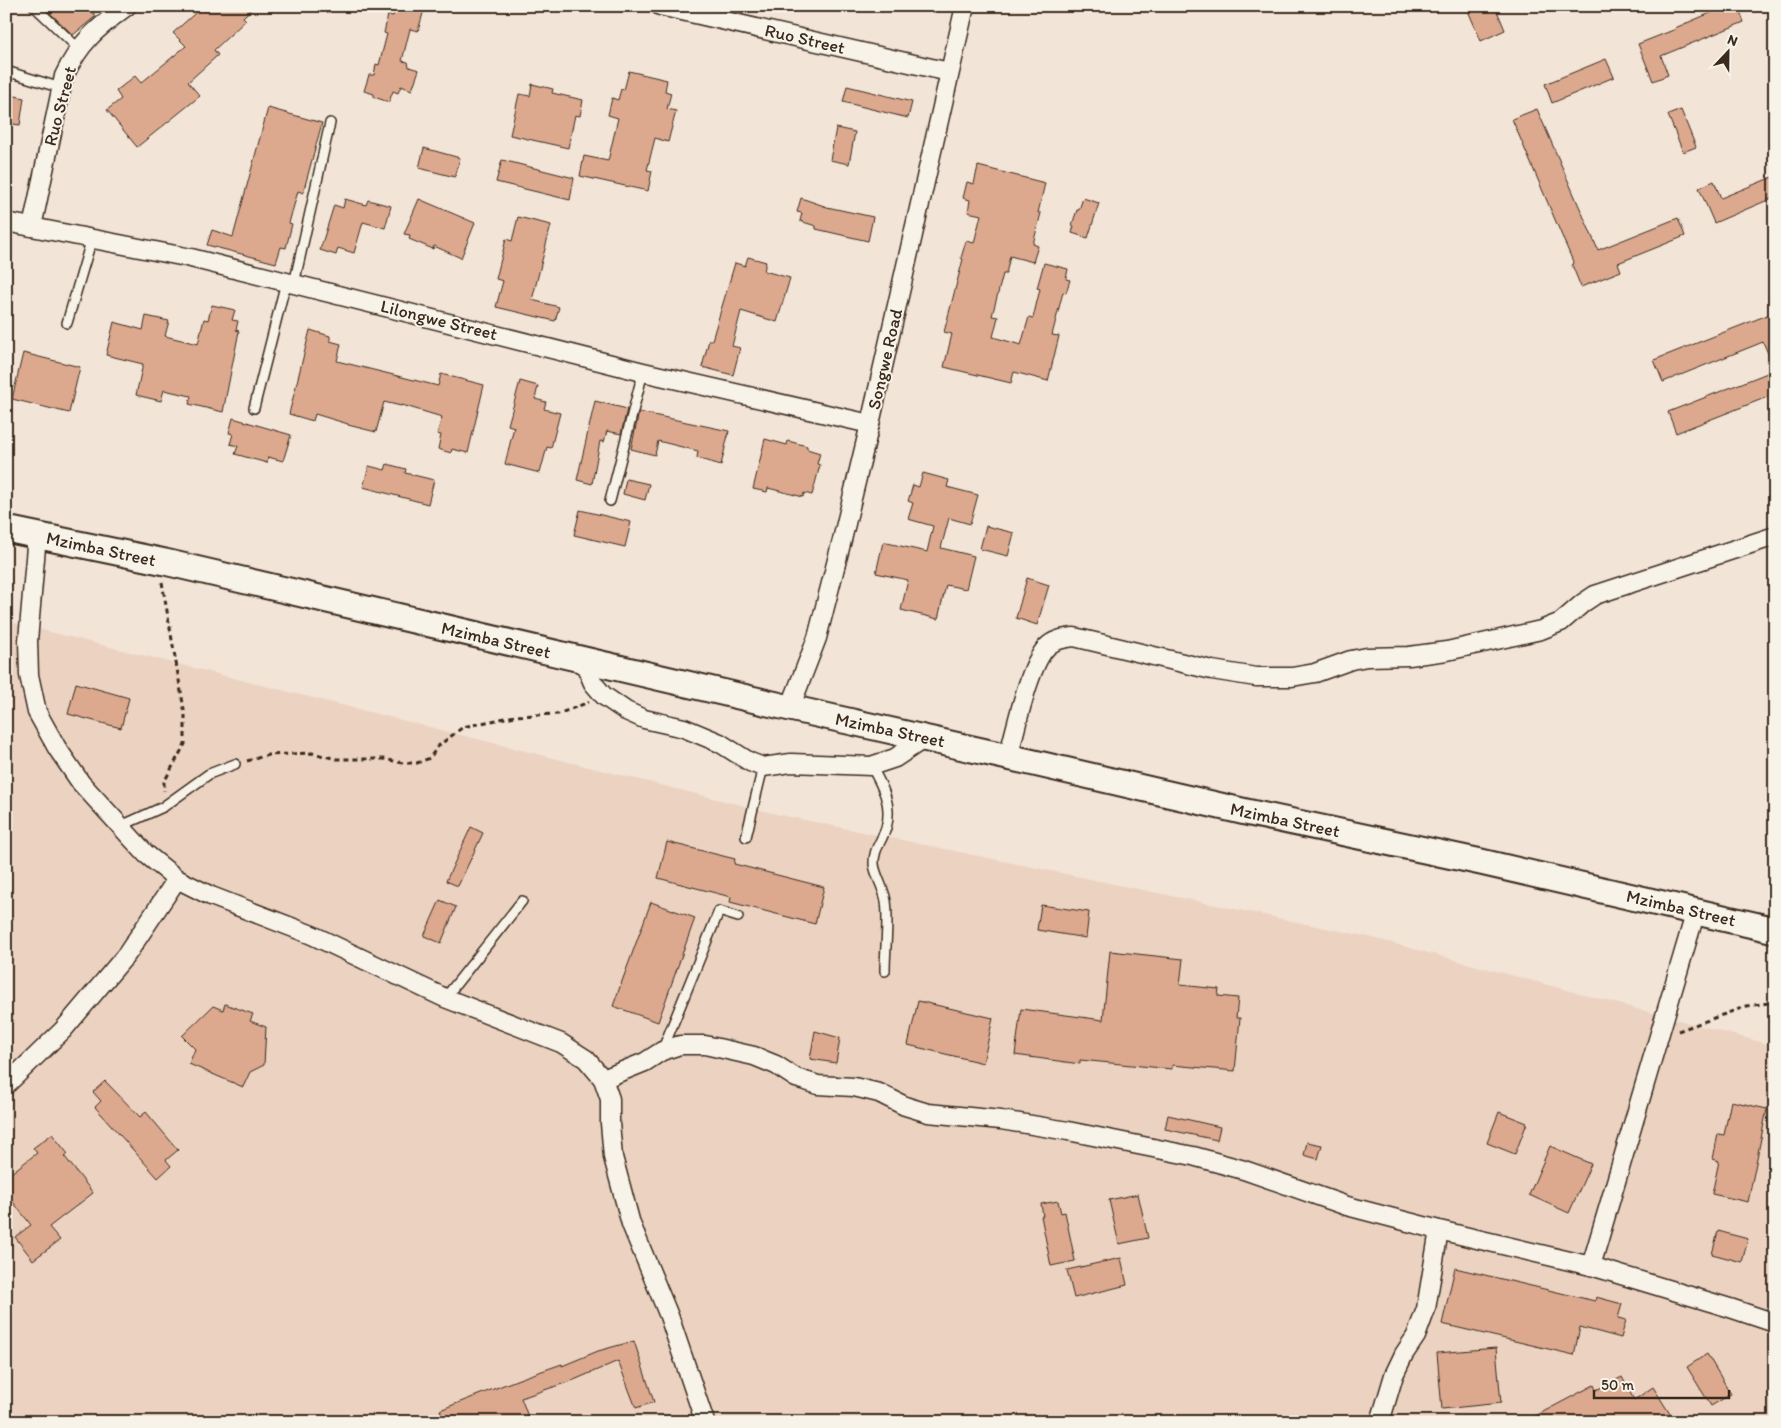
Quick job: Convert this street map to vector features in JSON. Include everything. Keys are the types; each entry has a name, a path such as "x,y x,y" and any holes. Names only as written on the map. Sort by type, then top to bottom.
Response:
{"main road":[{"name":"Mzimba Street","path":"6,529 165,562 790,708 1246,812 1481,862 1775,930"}],"street":[{"name":"Ruo Street","path":"32,227 64,76 73,56 97,28 127,6"},
{"name":"Ruo Street","path":"660,6 949,72"},
{"name":"Songwe Road","path":"790,708 817,638 870,424 965,6"},
{"name":"Lilongwe Street","path":"6,222 191,258 643,372 870,424"},
{"path":"37,535 28,641 29,674 37,712 57,748 81,783 146,854 177,880 211,896 312,935 445,998 561,1044 586,1060 603,1079 610,1099 613,1156 631,1224 669,1316 706,1422"},
{"path":"1008,757 1033,668 1040,654 1049,644 1061,639 1074,637 1212,670 1256,677 1292,677 1315,673 1351,660 1447,651 1541,630 1562,622 1595,595 1775,536"},
{"path":"583,660 594,683 604,696 626,710 644,718 684,728 720,743 763,768 791,763 871,766 895,758 925,738"},
{"path":"6,1085 63,1030 127,954 177,880"},
{"path":"1591,1266 1696,912"},
{"path":"603,1079 646,1062 662,1051 680,1045 705,1045 754,1056 776,1065 796,1078 818,1085 854,1087 879,1093 904,1106 928,1112 1068,1130 1193,1156 1244,1170 1347,1206 1591,1266 1775,1323"},
{"path":"1380,1422 1394,1375 1404,1354 1416,1336 1426,1309 1439,1230"}],"lane":[{"path":"34,6 79,49"},
{"path":"6,71 61,88"},
{"path":"254,408 290,283 330,123"},
{"path":"67,323 92,238"},
{"path":"610,501 643,372"},
{"path":"121,826 163,807 209,774 235,764"},
{"path":"871,766 885,792 888,812 886,828 875,851 874,866 882,885 886,902 885,970"},
{"path":"746,837 763,768"},
{"path":"445,998 522,901"},
{"path":"662,1051 719,911 738,917"}],"path":[{"path":"162,581 185,715 185,744 164,782 163,807"},
{"path":"235,764 268,755 312,753 337,759 384,759 403,764 417,762 430,758 437,747 463,726 515,716 558,714 604,696"},
{"path":"1676,1031 1747,1006 1775,1002"}],"shaded area":[{"path":"6,621 776,814 1369,937 1775,1046 1775,1422 6,1422"}],"building":[{"path":"57,6 88,6 96,16 73,35 50,13"},
{"path":"203,6 255,6 243,17 246,20 214,50 218,55 188,82 200,96 137,147 107,110 121,99 116,91 135,76 141,83 186,46 173,33"},
{"path":"396,6 425,6 418,31 410,29 402,61 408,62 409,67 419,70 412,90 401,86 398,93 393,91 389,102 364,91 369,75 374,75 376,64 379,65 387,34 384,33 388,15 393,16"},
{"path":"1466,6 1495,6 1505,30 1481,41"},
{"path":"1727,6 1738,6 1744,22 1661,56 1668,75 1653,81 1638,44"},
{"path":"1606,59 1614,77 1552,103 1545,84"},
{"path":"629,71 667,80 665,91 671,93 667,109 676,111 668,142 655,138 647,170 652,171 648,191 580,176 584,156 608,161 618,118 608,115 612,98 618,100 621,89 624,90"},
{"path":"532,84 553,89 552,93 583,100 580,116 575,115 568,148 510,135 519,94 530,96"},
{"path":"847,86 912,102 908,118 843,102"},
{"path":"11,95 24,98 20,125 6,123 6,99 10,100"},
{"path":"268,108 322,123 303,193 298,191 289,223 292,224 286,248 281,247 276,263 207,245 212,230 233,237"},
{"path":"1537,109 1598,250 1678,218 1685,236 1618,263 1621,271 1581,287 1572,265 1574,264 1512,119"},
{"path":"1681,110 1696,147 1683,152 1668,115"},
{"path":"836,128 855,132 849,164 830,160"},
{"path":"424,148 460,158 455,177 419,168"},
{"path":"502,160 574,178 570,200 496,182"},
{"path":"978,166 1045,183 1038,213 1041,213 1033,244 1038,246 1033,262 1010,256 1006,274 1003,274 992,316 998,317 993,337 1021,345 1029,317 1033,318 1040,289 1037,288 1044,263 1068,269 1066,279 1070,280 1066,293 1063,292 1052,335 1059,336 1048,381 1014,372 1011,383 944,367 952,334 944,332 963,259 961,258 966,241 974,243 981,215 968,212 970,200 963,198 967,182 974,184"},
{"path":"1775,176 1775,197 1714,223 1699,188 1714,181 1721,198"},
{"path":"801,198 827,207 873,217 868,241 816,229 816,226 800,221 802,213 797,212"},
{"path":"1083,198 1099,203 1088,238 1072,233 1074,226 1072,225"},
{"path":"345,199 366,205 368,200 391,206 385,228 363,222 354,253 338,248 336,255 320,250 334,205 343,208"},
{"path":"419,199 475,223 461,258 434,246 433,249 409,239 410,235 404,234"},
{"path":"518,217 551,225 532,300 559,307 555,321 496,307 503,281 496,279 506,239 512,241"},
{"path":"748,257 766,262 764,271 790,278 777,322 741,311 732,346 740,348 733,375 702,367 735,263 745,266"},
{"path":"212,305 235,310 232,320 238,321 236,330 239,331 223,412 189,404 191,396 164,390 161,401 136,395 143,364 106,355 114,322 143,330 146,316 169,321 165,336 198,344 204,319 208,320"},
{"path":"1775,312 1775,369 1763,342 1663,382 1654,360"},
{"path":"310,330 330,336 330,341 341,344 337,361 438,386 441,374 484,385 468,453 452,449 451,453 438,449 441,435 437,434 442,417 402,405 384,402 376,432 315,414 313,421 289,414"},
{"path":"23,353 80,367 69,413 12,399"},
{"path":"1775,370 1775,394 1676,433 1668,412"},
{"path":"520,381 538,386 535,399 546,402 544,409 560,413 551,448 547,447 540,473 505,464 514,427 508,425"},
{"path":"595,401 627,409 621,434 607,431 604,442 600,441 592,484 577,480"},
{"path":"639,412 729,431 721,465 697,458 698,451 658,441 655,455 631,449"},
{"path":"233,418 291,435 283,461 268,457 267,463 235,454 238,446 230,444 233,434 229,433"},
{"path":"765,439 787,445 788,441 807,446 807,449 820,453 817,464 820,465 812,495 804,493 803,497 768,488 767,492 753,489"},
{"path":"387,464 406,469 405,473 434,480 428,504 363,487 369,466 385,470"},
{"path":"923,473 949,480 947,487 978,495 970,524 949,518 941,548 974,556 966,589 946,585 938,619 901,610 908,580 876,573 883,542 927,552 933,526 908,519 913,503 908,501 913,485 919,487"},
{"path":"626,479 649,484 645,500 623,494"},
{"path":"580,510 631,522 625,547 574,535"},
{"path":"986,526 1014,533 1008,556 980,549"},
{"path":"1027,578 1049,585 1037,625 1016,618"},
{"path":"76,683 129,698 121,728 68,714"},
{"path":"471,827 483,833 458,886 446,881"},
{"path":"667,842 735,859 734,864 824,887 815,924 730,902 731,897 658,878"},
{"path":"440,900 456,907 441,943 424,936"},
{"path":"651,902 695,918 658,1022 613,1006"},
{"path":"1041,905 1089,912 1086,938 1037,930"},
{"path":"1110,951 1183,959 1180,985 1219,989 1218,996 1238,998 1236,1018 1240,1018 1235,1071 1172,1065 1172,1069 1080,1060 1080,1064 1015,1055 1021,1009 1103,1020"},
{"path":"918,1001 993,1018 983,1063 908,1045"},
{"path":"225,1004 253,1014 250,1021 266,1027 264,1065 250,1072 243,1087 189,1064 195,1049 182,1036 213,1006 223,1010"},
{"path":"815,1031 840,1038 836,1063 810,1059"},
{"path":"105,1081 140,1117 146,1112 178,1150 166,1160 171,1166 158,1178 95,1107 101,1101 93,1092"},
{"path":"1731,1101 1767,1109 1748,1202 1712,1194 1719,1161 1713,1159 1718,1134 1724,1135"},
{"path":"1499,1112 1527,1123 1515,1154 1487,1143"},
{"path":"1168,1115 1220,1127 1217,1140 1165,1129"},
{"path":"52,1134 68,1154 65,1157 93,1193 49,1227 60,1240 33,1260 15,1237 31,1225 6,1193 6,1177 37,1153 33,1148"},
{"path":"1307,1142 1322,1145 1318,1159 1304,1155"},
{"path":"1550,1146 1591,1164 1569,1213 1529,1195"},
{"path":"1138,1194 1148,1238 1119,1244 1109,1200"},
{"path":"1058,1201 1061,1213 1065,1212 1075,1261 1051,1266 1041,1216 1043,1216 1041,1204"},
{"path":"1718,1231 1748,1239 1742,1262 1712,1254"},
{"path":"1121,1258 1127,1285 1074,1298 1067,1270"},
{"path":"1455,1268 1595,1301 1596,1297 1622,1304 1618,1318 1626,1320 1621,1338 1580,1327 1574,1355 1442,1324"},
{"path":"634,1341 654,1402 636,1408 618,1361 574,1380 521,1398 530,1422 445,1422 440,1410 519,1379 562,1364 562,1366 598,1351"},
{"path":"1496,1348 1501,1403 1442,1409 1437,1353"},
{"path":"1707,1354 1731,1394 1711,1406 1687,1367"},
{"path":"1622,1377 1634,1400 1653,1387 1675,1422 1524,1422 1594,1385 1596,1390"}]}
